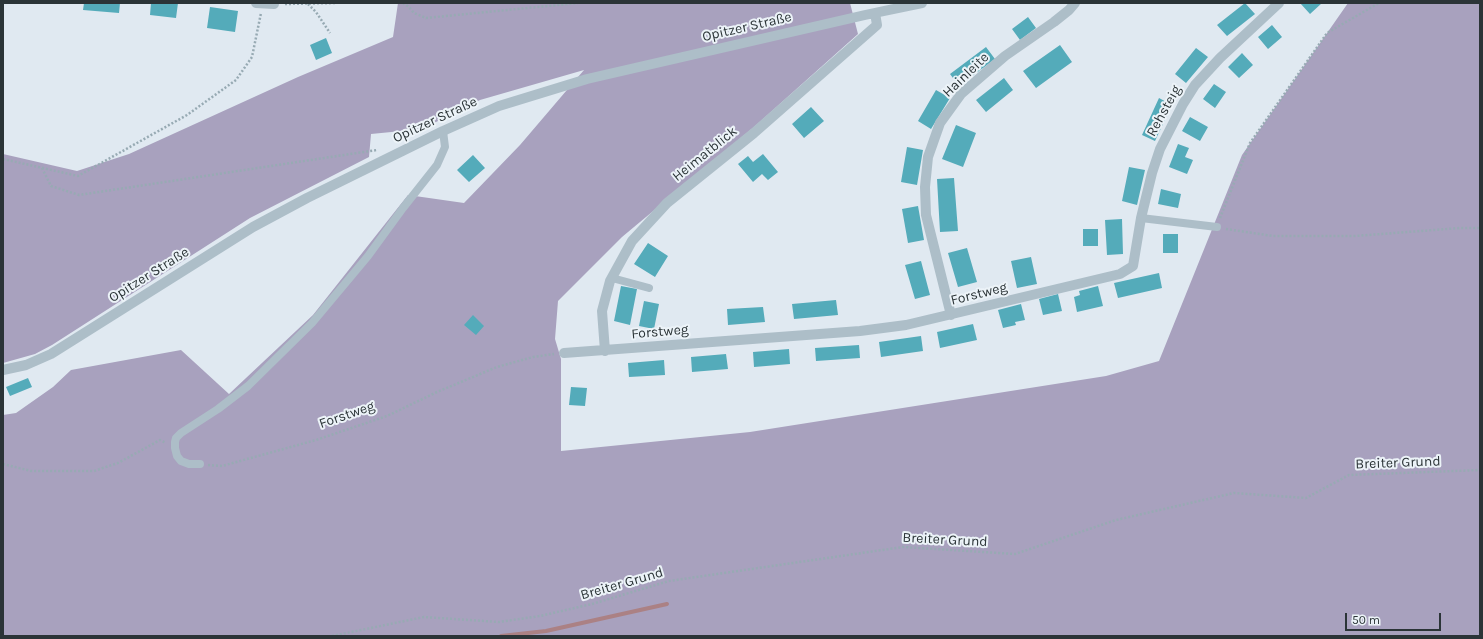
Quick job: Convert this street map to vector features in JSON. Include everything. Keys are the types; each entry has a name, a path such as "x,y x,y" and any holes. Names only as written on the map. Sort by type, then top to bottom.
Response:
{"street":[{"name":"Opitzer Straße","path":"3,370 26,365 51,354 253,227 307,198 443,131 499,106 587,79 922,3"},
{"name":"Hainleite","path":"951,315 926,215 928,157 940,123 961,94 1005,56 1054,22 1075,3"},
{"name":"Rehsteig","path":"1133,266 1141,218 1152,173 1160,149 1183,104 1195,85 1220,58 1279,3"},
{"path":"259,4 274,4"},
{"name":"Heimatblick","path":"605,351 602,311 612,278 632,241 667,203 754,133 877,25 875,13"},
{"name":"Forstweg","path":"564,353 860,331 906,325 1120,274 1133,266"}],"lane":[{"path":"200,464 189,464 181,461 177,456 175,442 181,433 218,409 248,386 312,323 368,256 403,208 437,166 445,147 443,131"},
{"path":"1141,218 1217,227"},
{"path":"612,278 648,288"}],"path":[{"path":"274,4 336,3"},
{"path":"403,3 414,13 426,18 578,3"},
{"path":"1379,3 1327,33 1250,143 1217,227 1273,236 1355,236 1460,228 1480,228"},
{"path":"3,159 78,176 187,115 236,80 252,57 259,4"},
{"path":"308,4 316,12 330,33"},
{"path":"42,168 51,186 79,195 384,149"},
{"name":"Forstweg","path":"200,464 222,466 270,454 316,440 387,416 437,392 497,367 533,357 564,353"},
{"path":"3,464 31,471 94,471 118,463 160,440 175,448"},
{"name":"Breiter Grund","path":"332,636 424,617 499,622 540,616 592,604 669,581 903,547 1015,554 1116,520 1234,493 1306,498 1349,475 1480,470"}],"shaded area":[{"path":"398,3 850,3 858,34 754,127 622,237 558,301 555,339 561,359 561,451 750,432 1106,376 1159,361 1242,155 1348,3 1480,3 1480,636 3,636 3,415 16,413 53,387 71,370 181,350 229,394 313,315 408,195 464,203 520,145 584,70 480,100 422,129 371,134 369,157 250,218 52,345 35,354 3,363 3,154 77,171 129,154 298,77 393,37"}],"building":[{"path":"84,3 120,3 119,13 83,10"},
{"path":"151,3 178,3 176,18 150,15"},
{"path":"1245,3 1255,14 1227,36 1217,25"},
{"path":"1300,3 1322,3 1310,14"},
{"path":"210,7 238,11 235,32 207,28"},
{"path":"1028,17 1036,28 1020,40 1012,29"},
{"path":"1272,25 1282,37 1268,49 1258,37"},
{"path":"326,38 332,53 316,60 310,45"},
{"path":"1060,45 1072,62 1036,88 1023,71"},
{"path":"986,47 995,59 959,86 950,74"},
{"path":"1196,48 1208,57 1186,83 1175,74"},
{"path":"1242,53 1253,65 1239,78 1228,67"},
{"path":"1004,78 1013,90 986,112 976,100"},
{"path":"1214,84 1226,92 1215,108 1203,99"},
{"path":"936,90 950,98 931,129 918,121"},
{"path":"1159,98 1172,105 1155,141 1142,135"},
{"path":"811,107 824,121 804,138 792,124"},
{"path":"1190,117 1208,127 1200,141 1182,131"},
{"path":"956,125 976,133 963,167 942,159"},
{"path":"1178,144 1189,148 1185,157 1193,160 1187,174 1169,167"},
{"path":"907,147 923,150 917,185 901,182"},
{"path":"763,154 778,172 768,180 762,174 753,182 738,164 748,156 753,162"},
{"path":"473,155 485,168 469,182 457,170"},
{"path":"1129,167 1145,170 1137,205 1122,201"},
{"path":"954,178 958,231 940,232 937,179"},
{"path":"1161,189 1181,194 1178,208 1158,204"},
{"path":"918,206 924,240 908,243 902,209"},
{"path":"1122,219 1123,254 1107,255 1105,220"},
{"path":"1083,229 1098,229 1098,246 1083,246"},
{"path":"1163,234 1178,234 1178,253 1163,253"},
{"path":"648,243 668,256 655,277 634,264"},
{"path":"967,248 977,282 958,287 948,253"},
{"path":"1031,257 1037,284 1017,288 1011,261"},
{"path":"921,261 930,295 915,299 905,265"},
{"path":"1159,273 1162,288 1118,298 1114,283"},
{"path":"621,286 637,289 630,325 614,321"},
{"path":"1098,286 1103,306 1077,312 1074,297 1080,295 1079,291"},
{"path":"1058,294 1062,311 1043,315 1039,299"},
{"path":"836,300 838,315 794,319 792,304"},
{"path":"644,301 659,304 654,329 639,326"},
{"path":"1021,304 1025,320 1015,322 1016,325 1003,328 998,310"},
{"path":"763,307 765,322 728,325 727,309"},
{"path":"473,315 484,326 476,335 464,325"},
{"path":"973,324 977,340 940,348 937,332"},
{"path":"921,336 923,351 881,357 879,342"},
{"path":"859,345 860,358 816,361 815,348"},
{"path":"789,349 790,364 754,367 753,352"},
{"path":"726,354 728,369 692,372 691,357"},
{"path":"664,360 665,375 629,377 628,363"},
{"path":"28,378 32,387 10,396 6,387"},
{"path":"571,387 587,388 585,406 569,405"}],"waterway":[{"path":"501,636 546,631 667,604"}]}
